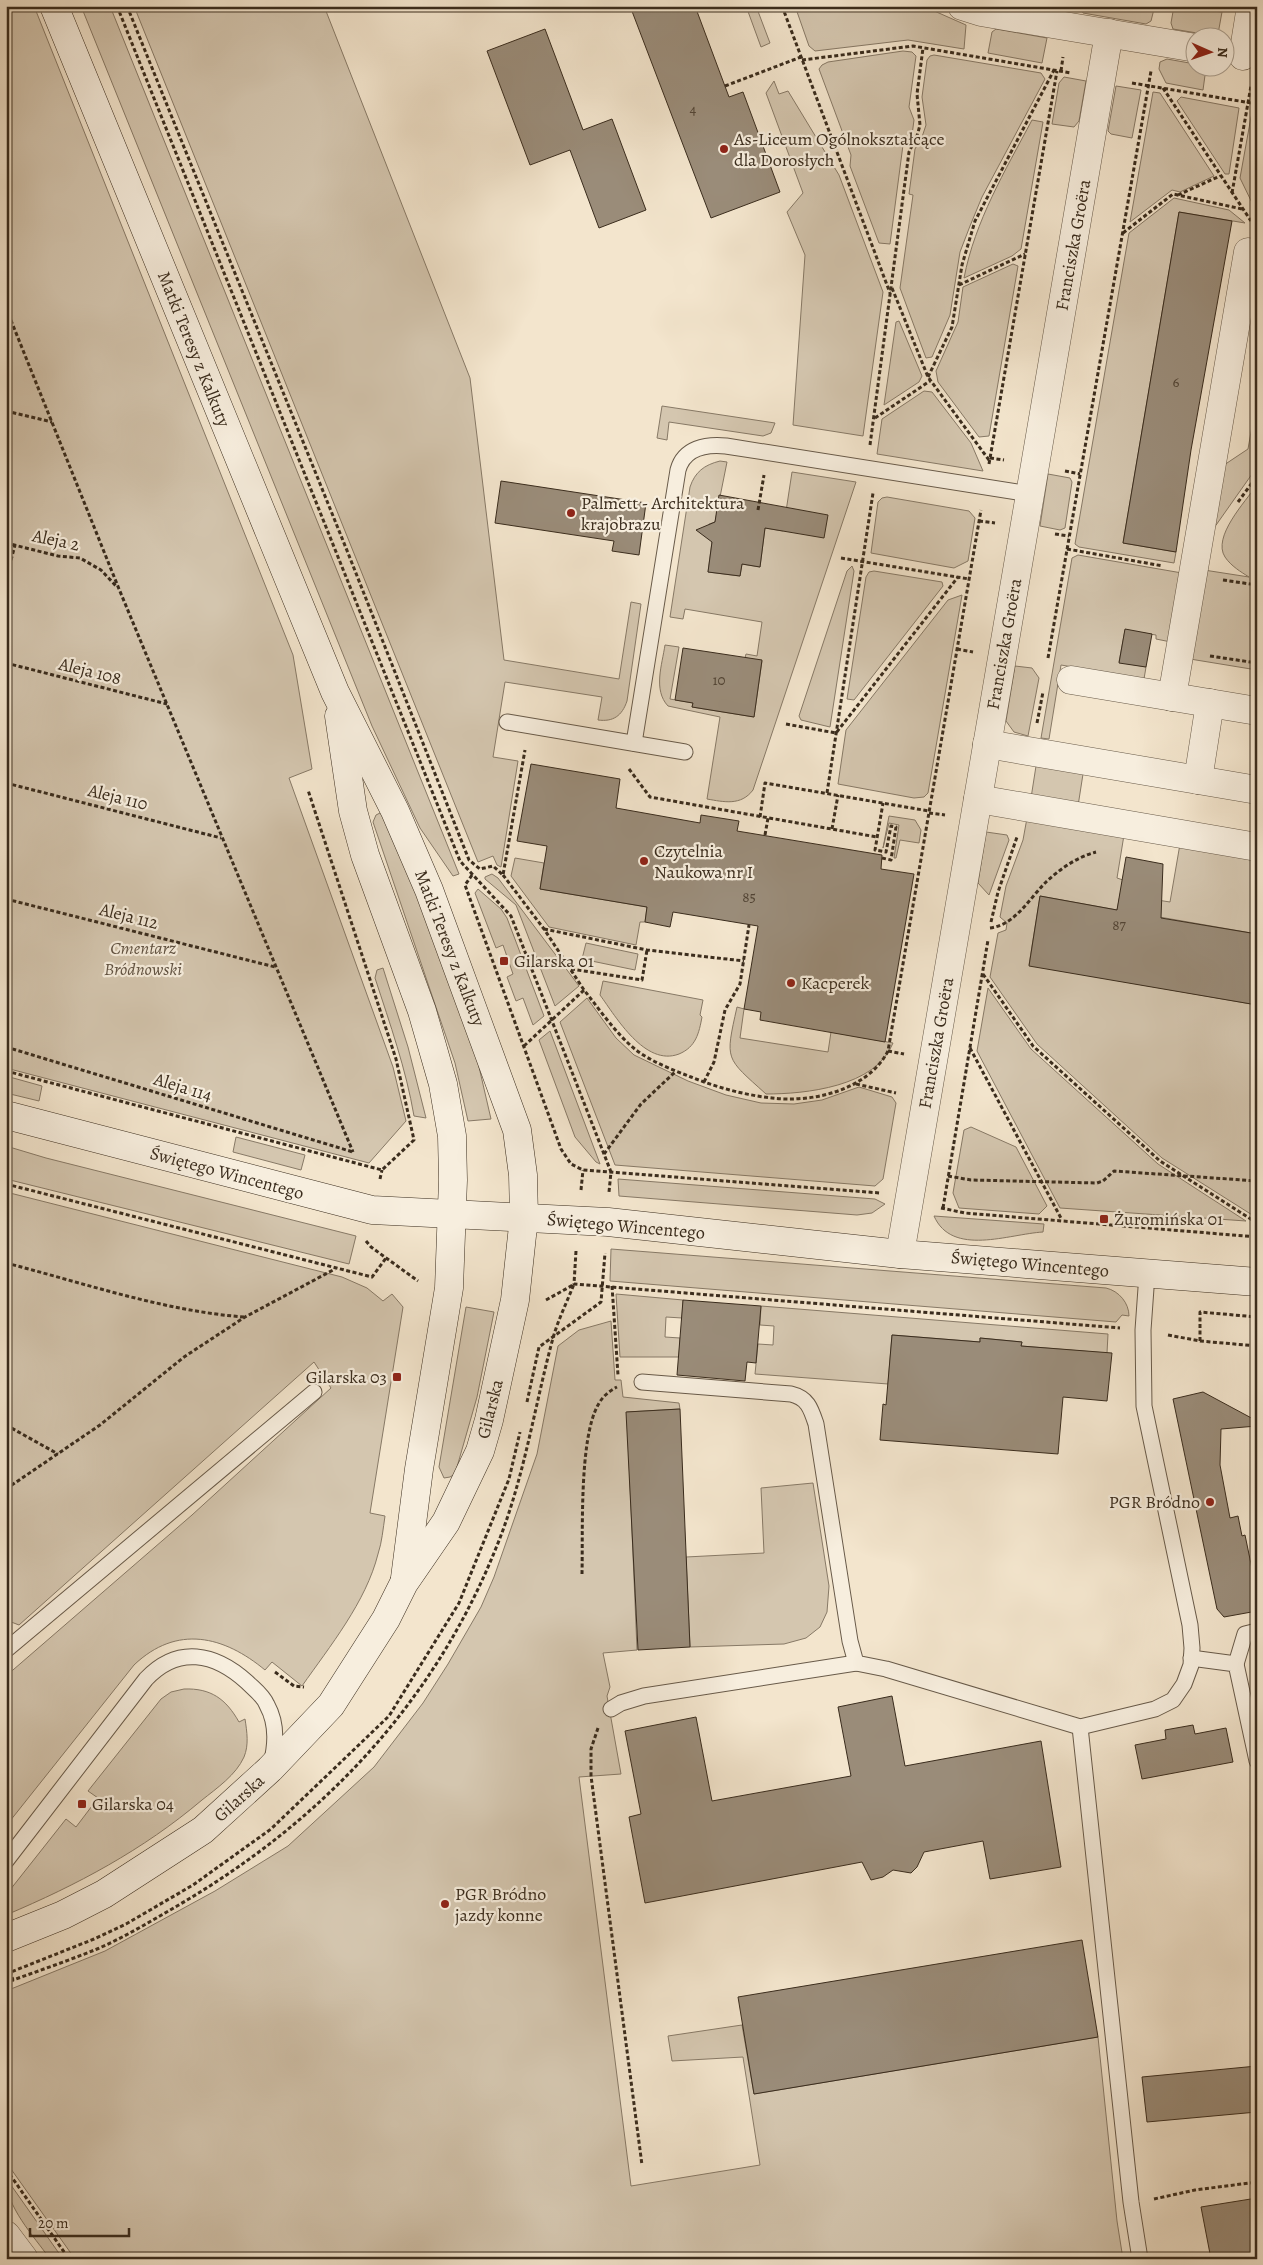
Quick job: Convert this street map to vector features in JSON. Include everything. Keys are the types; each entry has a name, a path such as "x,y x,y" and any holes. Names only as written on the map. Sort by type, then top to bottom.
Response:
{"street":[{"name":"Matki Teresy z Kalkuty","path":"54,6 335,692 395,811 429,890 517,1130 523,1175 524,1217"},
{"path":"962,6 981,12 1186,46"},
{"path":"1245,57 1251,6"},
{"name":"Franciszka Groëra","path":"900,1254 1109,34"},
{"path":"1172,697 1248,252"},
{"path":"1070,680 1257,710"},
{"name":"Matki Teresy z Kalkuty","path":"335,692 353,811 365,855 422,1011 443,1084 452,1136 452,1214"},
{"path":"1198,780 1210,703"},
{"path":"987,744 1257,790"},
{"path":"978,799 1257,847"},
{"name":"Świętego Wincentego","path":"6,1115 372,1210 623,1223 900,1254 1257,1282"},
{"name":"Gilarska","path":"404,1583 419,1469 450,1288 452,1214"},
{"name":"Gilarska","path":"6,1938 63,1915 148,1867 203,1830 270,1769 331,1705 386,1619 404,1583 446,1522 480,1451 489,1420 515,1300 524,1217"},
{"path":"6,2235 24,2259"}],"lane":[{"path":"634,744 677,474 679,466 686,456 700,448 721,446 1030,494"},
{"path":"507,722 685,752"},
{"path":"611,1709 621,1703 644,1696 856,1663 886,1668 1080,1727 1155,1709 1173,1700 1184,1684 1191,1658 1190,1625 1144,1406 1143,1330 1147,1274"},
{"path":"642,1382 791,1394 804,1399 809,1404 816,1424 850,1641 856,1663"},
{"path":"6,1650 314,1392"},
{"path":"1257,1631 1245,1634 1236,1664 1257,1761"},
{"path":"6,1861 146,1679 158,1668 181,1658 206,1658 236,1672 257,1691 267,1704 273,1722 274,1750 270,1769"},
{"path":"1191,1658 1236,1664"},
{"path":"1080,1727 1131,2202 1140,2259"}],"path":[{"path":"117,6 460,862 511,916 611,1172 609,1195"},
{"path":"127,6 348,553 469,860 480,869 493,866 503,876 544,929 584,990 616,1030 631,1046 649,1058 704,1082 753,1095 790,1099 824,1094 855,1084 877,1069 888,1051 982,507"},
{"path":"782,6 890,293"},
{"path":"725,86 802,59 902,46 1078,74"},
{"path":"867,468 909,152 917,136 920,124 917,94 923,48"},
{"path":"1232,193 1248,103 1245,57"},
{"path":"1047,665 1151,66"},
{"path":"988,472 1055,70"},
{"path":"874,418 929,379 952,326 965,254 978,216 1055,70"},
{"path":"1125,82 1257,104"},
{"path":"1163,88 1253,225"},
{"path":"1178,196 1220,176"},
{"path":"1122,233 1173,194 1243,210"},
{"path":"959,285 1025,254"},
{"path":"891,286 929,379 989,460"},
{"path":"6,308 119,589 275,967"},
{"path":"6,411 52,422"},
{"path":"827,794 873,490"},
{"path":"758,510 761,491"},
{"name":"Aleja 2","path":"6,543 58,556 80,558 101,570 119,589"},
{"path":"6,579 15,545"},
{"path":"1067,549 1194,571"},
{"path":"841,558 969,579"},
{"path":"836,733 958,577"},
{"path":"1180,651 1257,663"},
{"name":"Aleja 108","path":"6,663 168,704"},
{"path":"1032,751 1044,684"},
{"path":"786,724 836,733"},
{"path":"503,876 524,750 533,752"},
{"path":"628,767 650,798 877,838"},
{"name":"Aleja 110","path":"6,783 222,838"},
{"path":"760,817 765,783 929,811"},
{"path":"308,790 394,1054 414,1140 382,1170 365,1232 366,1241 420,1282"},
{"path":"832,830 838,795"},
{"path":"882,858 891,860 896,827 891,826 886,852 876,850 883,803"},
{"path":"944,1208 990,928 998,892 1016,840 1022,807"},
{"path":"765,835 768,818"},
{"path":"990,928 1004,925 1011,920 1041,887 1066,867 1083,856 1101,850"},
{"path":"472,875 465,885 561,1149 567,1159 579,1169 611,1172"},
{"name":"Aleja 112","path":"6,899 275,967"},
{"path":"704,1082 714,1062 726,1010 740,984 749,925"},
{"path":"544,929 647,950 744,961"},
{"path":"570,968 642,980 647,950"},
{"name":"Aleja 114","path":"6,1047 353,1152 275,967"},
{"path":"982,973 1034,1046 1160,1161 1257,1223"},
{"path":"524,1046 584,990"},
{"path":"970,1048 1063,1221"},
{"path":"6,1071 382,1170"},
{"path":"604,1154 641,1104 676,1071"},
{"path":"855,1084 904,1094"},
{"path":"948,1176 972,1180 1099,1183 1114,1171 1257,1181"},
{"path":"6,1184 372,1277 386,1258"},
{"path":"534,1372 539,1347 601,1302 606,1250"},
{"path":"6,1263 158,1303 198,1312 245,1317"},
{"path":"6,1489 125,1406 184,1357 245,1317 336,1269"},
{"path":"602,1285 1143,1330 1200,1341 1257,1346"},
{"path":"612,1286 618,1378 642,1382"},
{"path":"1200,1341 1200,1312 1257,1317"},
{"path":"582,1574 585,1466 593,1418 598,1406 612,1390 621,1385 642,1382"},
{"path":"6,1425 58,1454"},
{"path":"257,1691 275,1672 296,1688 303,1688 309,1684"},
{"path":"611,1709 596,1732 589,1763 642,2165"},
{"path":"6,1983 13,1980"},
{"path":"6,2170 69,2259"},
{"path":"1158,2199 1195,2190 1257,2182"}],"green space":[{"name":"Cmentarz Bródnowski","path":"6,6 34,6 293,655 312,769 289,778 393,1067 406,1121 369,1163 6,1068"},
{"path":"81,6 110,6 459,874 453,876 420,828 372,726"},
{"path":"134,6 324,6 470,378 504,660 619,679 631,602 641,604 627,701 620,714 616,717 608,720 598,720 602,697 505,682 493,757 518,761 501,867 497,865 493,856 478,862"},
{"path":"746,6 756,6 770,43 761,47"},
{"path":"795,6 923,6 966,25 964,49 908,40 815,51 809,46"},
{"path":"1080,6 1152,6 1154,9 1151,21 1146,24 1083,13"},
{"path":"1174,6 1222,12 1219,28 1186,28 1186,31 1173,29 1171,23"},
{"path":"996,29 1047,38 1042,63 988,53 992,32"},
{"path":"903,51 912,52 916,56 909,107 914,120 912,135 903,145 890,244 879,243 850,166 851,155 819,69 828,62"},
{"path":"934,55 1041,73 1045,79 982,197 960,252 950,315 932,357 926,358 900,288 913,195 909,194 915,149 926,125 922,97 927,60 930,56"},
{"path":"1167,59 1186,62 1186,78 1205,78 1203,90 1166,83 1159,69 1160,62"},
{"path":"1064,77 1086,81 1079,121 1074,127 1052,124 1059,83"},
{"path":"774,81 779,94 788,91 839,175 883,292 863,436 793,425 805,255 787,212 803,193 766,93"},
{"path":"1116,86 1141,90 1132,138 1111,134 1108,131"},
{"path":"1153,92 1160,93 1214,176 1180,192 1172,190 1130,222"},
{"path":"1181,97 1239,108 1229,174 1225,174 1177,101"},
{"path":"1257,111 1257,150 1252,180 1257,181 1257,213 1240,178 1251,117 1253,112"},
{"path":"1032,120 1043,122 1021,249 1012,256 964,278 975,236 983,216"},
{"path":"1174,198 1229,210 1245,223 1179,212 1123,543 1176,552 1174,563 1079,547 1075,544 1129,233"},
{"path":"1013,264 1018,266 989,436 979,437 938,382 936,371 958,322 963,287"},
{"path":"899,321 922,376 919,382 884,405 896,322"},
{"path":"924,391 932,392 971,443 983,471 877,454 882,419"},
{"path":"1257,398 1257,467 1214,528 1218,469 1248,449"},
{"path":"662,406 775,423 771,433 763,436 669,422 667,440 657,438"},
{"path":"720,461 727,462 715,522 709,524 712,542 708,572 740,576 742,564 760,567 765,528 783,531 792,472 856,482 753,790 743,799 732,802 707,799 720,717 668,706 663,700 660,685 665,645 679,647 670,699 693,703 692,707 754,717 762,661 745,658 746,654 757,656 762,622 685,609 683,619 670,617 690,487 701,470"},
{"path":"1048,474 1070,478 1072,482 1065,528 1060,530 1040,526"},
{"path":"1257,485 1257,670 1190,659 1204,570 1249,577 1227,560 1222,549 1226,530"},
{"path":"887,497 969,511 975,518 968,561 954,568 871,553 878,502 882,498"},
{"path":"1078,555 1182,573 1171,642 1156,639 1156,635 1125,630 1119,662 1146,667 1144,679 1061,665 1049,739 1041,738 1072,558"},
{"path":"852,566 854,571 830,727 801,720 799,716 847,571"},
{"path":"874,571 942,582 943,586 854,700 847,699 866,577 869,572"},
{"path":"962,595 928,793 924,797 914,798 838,784 846,730 948,600"},
{"path":"1015,666 1032,668 1039,678 1028,736 1014,732 1006,721"},
{"path":"1036,766 1083,774 1078,806 1031,798"},
{"path":"382,812 407,866 476,1054 491,1119 468,1121 455,1063 373,822 376,815"},
{"path":"889,816 915,820 921,830 919,843 900,840 896,858 894,858 899,825 889,823 883,848"},
{"path":"1027,818 1124,835 1117,878 1123,880 1117,910 1040,896 1029,965 1257,1005 1257,1218 1162,1158 1037,1044 990,977 998,933 1006,930 1007,923 1000,917 1006,886 1023,840"},
{"path":"986,832 1007,835 1009,840 989,895 978,883"},
{"path":"1180,844 1257,857 1257,934 1148,915 1151,899 1170,902"},
{"path":"515,858 544,863 540,889 647,907 645,922 640,922 636,945 549,927 511,876"},
{"path":"492,874 498,878 579,986 555,1006 516,905 485,879 485,877"},
{"path":"478,889 501,909 507,918 544,1016 533,1025 523,998 516,1001 507,977 513,974 503,945 496,948 475,893"},
{"path":"586,943 638,954 635,970 582,959"},
{"path":"383,968 408,1047 426,1118 414,1116 402,1064 375,978 377,970"},
{"path":"603,981 703,1000 700,1015 702,1017 701,1023 696,1039 685,1051 666,1056 643,1047 623,1027 600,995"},
{"path":"988,988 1031,1049 1158,1164 1246,1221 1060,1208 977,1051"},
{"path":"587,998 616,1038 634,1055 688,1081 726,1095 761,1103 794,1104 822,1100 859,1087 892,1097 896,1103 883,1179 875,1186 615,1165 560,1022"},
{"path":"737,1007 744,1009 740,1038 828,1052 831,1032 893,1043 884,1058 871,1070 856,1078 838,1085 819,1089 782,1094 766,1094 742,1072 732,1057 730,1049 731,1038"},
{"path":"550,1031 600,1164 596,1162 575,1137 539,1040"},
{"path":"6,1076 42,1086 39,1101 6,1093"},
{"path":"971,1127 1016,1147 1047,1206 1039,1214 959,1208 953,1193 964,1130"},
{"path":"236,1137 305,1155 301,1170 233,1152"},
{"path":"6,1146 46,1158 356,1236 349,1264 6,1179"},
{"path":"618,1179 875,1199 885,1204 872,1213 857,1215 619,1196"},
{"path":"6,1192 342,1277 367,1288 383,1301 392,1294 403,1307 370,1513 385,1516 379,1549 372,1572 356,1606 302,1686 272,1662 265,1670 233,1649 200,1639 167,1644 150,1652 134,1665 6,1826 6,1676 192,1515 331,1388 314,1362 19,1625 6,1620"},
{"path":"934,1216 1044,1224 1043,1232 998,1239 967,1240 954,1236 942,1229"},
{"path":"611,1249 1106,1288 1122,1298 1129,1311 1129,1316 1122,1315 1116,1322 610,1281"},
{"path":"616,1294 683,1300 682,1318 666,1317 665,1337 680,1338 679,1357 620,1357"},
{"path":"761,1306 1108,1334 1107,1353 1021,1346 1022,1342 980,1338 980,1342 892,1335 888,1384 755,1374 758,1344 773,1345 774,1326 760,1325"},
{"path":"466,1307 494,1312 477,1397 455,1474 444,1478 439,1467"},
{"path":"611,1321 615,1380 621,1380 623,1397 679,1403 680,1409 627,1412 637,1650 603,1653 610,1687 607,1696 621,1774 579,1777 631,2186 760,2165 743,2057 672,2061 668,2036 742,2025 754,2094 1098,2037 1117,2221 1123,2259 75,2259 6,2162 6,1991 105,1951 215,1891 288,1846 374,1767 423,1703 481,1607 494,1577 537,1454 558,1346 579,1330"},
{"path":"813,1483 829,1586 827,1612 820,1627 806,1638 784,1644 690,1647 686,1557 764,1553 761,1488"},
{"path":"194,1689 217,1696 229,1707 239,1722 245,1719 247,1748 241,1764 220,1786 180,1818 133,1850 84,1879 6,1915 6,1895 66,1819 76,1827 98,1798 88,1791 161,1699 171,1692"},
{"path":"6,2178 63,2259 50,2259 29,2230 10,2200"}],"building":[{"path":"630,6 695,6 729,97 743,92 780,192 711,218"},
{"path":"545,29 583,130 612,119 646,210 599,228 570,150 530,165 487,51"},
{"path":"1179,212 1232,221 1191,450 1176,552 1123,543"},
{"name":"Palmett - Architektura krajobrazu","path":"501,481 646,503 639,555 612,551 614,541 495,523"},
{"path":"719,495 828,515 824,538 765,528 760,567 742,564 740,576 708,572 712,542 696,530 715,522"},
{"path":"1125,629 1152,634 1146,667 1119,663"},
{"path":"683,648 762,660 754,717 692,707 693,703 675,700"},
{"path":"531,764 620,779 616,808 700,823 701,815 739,821 737,831 882,855 881,869 914,874 885,1042 760,1020 761,1012 744,1009 758,926 673,912 670,927 645,922 647,907 540,889 547,846 517,841"},
{"path":"1126,857 1163,864 1161,918 1257,934 1257,1005 1029,966 1040,896 1117,910"},
{"path":"683,1300 761,1306 756,1363 747,1362 745,1381 677,1375"},
{"path":"892,1335 980,1342 980,1338 1022,1342 1021,1346 1112,1353 1107,1401 1063,1397 1058,1454 880,1440 883,1404 886,1405"},
{"name":"PGR Bródno","path":"1203,1392 1257,1421 1257,1426 1221,1429 1220,1465 1230,1518 1238,1516 1242,1536 1245,1535 1257,1593 1257,1611 1224,1617 1217,1609 1173,1399"},
{"path":"680,1409 690,1647 638,1650 626,1412"},
{"path":"892,1696 905,1766 1041,1741 1061,1867 990,1879 983,1841 924,1852 917,1867 911,1873 893,1870 883,1877 871,1880 862,1862 645,1903 629,1817 641,1814 625,1731 696,1717 712,1801 851,1776 838,1707"},
{"path":"1193,1725 1195,1734 1226,1728 1233,1762 1142,1779 1135,1745 1166,1739 1165,1730"},
{"path":"1082,1940 1098,2037 754,2094 738,1997"},
{"path":"1257,2066 1257,2112 1147,2122 1142,2077"},
{"path":"1257,2198 1257,2259 1211,2259 1201,2207"}],"place":[{"name":"As-Liceum Ogólnokształcące dla Dorosłych","path":"724,149"},
{"name":"Palmett - Architektura krajobrazu","path":"571,513"},
{"name":"Czytelnia Naukowa nr I","path":"644,861"},
{"name":"Gilarska 01","path":"504,961"},
{"name":"Kacperek","path":"791,983"},
{"name":"Żuromińska 01","path":"1104,1219"},
{"name":"Gilarska 03","path":"397,1377"},
{"name":"PGR Bródno","path":"1210,1502"},
{"name":"Gilarska 04","path":"82,1804"},
{"name":"PGR Bródno jazdy konne","path":"445,1904"}]}
